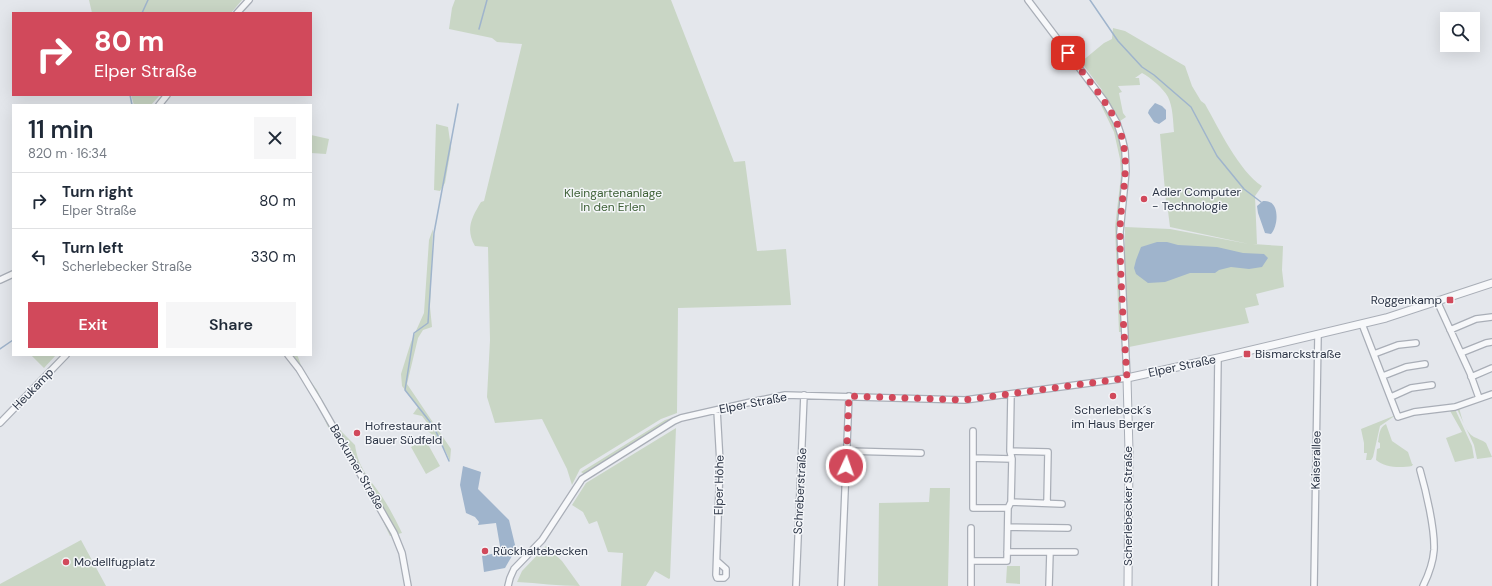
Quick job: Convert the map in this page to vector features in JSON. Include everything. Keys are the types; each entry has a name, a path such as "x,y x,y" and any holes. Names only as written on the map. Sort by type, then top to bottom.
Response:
{"street":[{"path":"238,12 250,0"},
{"name":"Scherlebecker Straße","path":"1028,0 1105,102 1117,123 1125,151 1126,171 1120,232 1129,452 1128,586"},
{"path":"160,104 166,96"},
{"path":"0,280 12,274"},
{"name":"Elper Straße","path":"508,586 514,569 542,540 582,479 674,421 687,416 784,395 965,400 1127,378 1318,335 1386,318 1492,283"},
{"path":"1437,301 1461,353 1479,398"},
{"path":"1450,330 1476,319 1492,317"},
{"path":"1362,324 1398,417 1414,412 1455,407 1492,394"},
{"name":"Kaiserallee","path":"1314,586 1318,335"},
{"path":"1461,353 1492,342"},
{"path":"1374,354 1398,345 1416,343"},
{"name":"Heukamp","path":"0,423 65,356"},
{"name":"Backumer Straße","path":"289,356 299,369 323,409 394,533 402,553 408,586"},
{"path":"1215,586 1218,358"},
{"path":"1383,376 1406,367 1425,364"},
{"path":"1471,377 1492,368"},
{"path":"1391,397 1411,388 1432,385"},
{"path":"971,561 1007,561 1008,508 1011,502 1011,394"},
{"name":"Schreberstraße","path":"796,586 804,395"},
{"path":"841,586 849,396"},
{"name":"Elper Höhe","path":"716,410 720,463 716,561"},
{"path":"973,431 973,508 1008,508"},
{"path":"847,451 921,453"},
{"path":"1010,451 1048,452 1046,503"},
{"path":"973,458 1012,459"},
{"path":"1420,470 1428,505 1434,549 1430,571 1423,586"},
{"path":"1011,502 1062,504"},
{"path":"1008,527 1068,528"},
{"path":"971,528 971,586"},
{"path":"1007,552 1075,552"},
{"path":"1049,586 1050,552"}],"green space":[{"path":"89,0 242,0 232,12 92,12"},
{"name":"Kleingartenanlage In den Erlen","path":"455,0 671,0 734,162 745,161 757,251 786,249 791,305 678,308 677,413 661,419 580,469 572,485 567,469 542,419 495,423 487,397 490,340 488,247 475,246 470,234 470,229 475,213 481,202 484,201 522,44 497,42 492,38 449,29 452,8"},
{"path":"1113,28 1125,31 1185,66 1192,86 1201,101 1205,104 1230,149 1245,170 1262,186 1255,196 1257,244 1253,244 1283,246 1282,270 1284,287 1256,294 1259,305 1245,308 1249,323 1129,347 1125,294 1125,227 1170,229 1249,244 1170,227 1166,202 1160,134 1174,132 1172,110 1168,97 1163,90 1142,73 1135,78 1139,78 1140,85 1118,86 1122,92 1119,93 1123,113 1126,117 1120,121 1102,90 1081,62 1104,43 1112,39"},
{"path":"131,96 159,96 152,104 134,104"},
{"path":"1101,105 1104,105 1113,120 1119,135 1122,149 1123,162 1118,223 1122,332 1119,332 1115,227 1121,176 1120,159 1114,132"},
{"path":"436,124 448,127 451,148 445,183 440,191 434,190"},
{"path":"312,135 329,139 326,154 312,153"},
{"path":"433,229 430,307 432,327 423,330 418,338 407,384 451,449 450,461 440,442 424,429 428,424 422,416 413,414 418,407 402,386 401,374 411,342 424,313 429,240"},
{"path":"32,356 55,356 44,368"},
{"path":"286,356 297,356 303,371 317,390 332,419 355,445 358,460 361,466 387,504 402,533 390,536 377,509 327,425 318,405"},
{"path":"722,405 679,417 584,474 581,472 665,420 686,413"},
{"path":"1459,407 1461,415 1464,423 1457,409"},
{"path":"1449,409 1455,409 1472,446 1474,458 1455,462 1446,438 1462,432"},
{"path":"1396,415 1380,426 1373,457 1371,460 1366,460 1367,453 1364,453 1364,443 1361,429"},
{"path":"1386,424 1392,441 1408,452 1413,464 1412,466 1393,467 1384,465 1376,460 1377,449 1380,448 1380,443 1378,442 1380,432 1382,427"},
{"path":"1464,425 1471,435 1486,443 1492,457 1477,459 1474,445"},
{"path":"676,428 670,578 669,579 655,571 646,586 621,586 623,553 608,552 597,521 589,524 583,512 572,505 586,483"},
{"path":"425,439 440,466 426,474 411,447"},
{"path":"930,488 950,488 948,586 878,586 879,503 929,502"},
{"name":"Modellfugplatz","path":"81,540 106,586 0,586 0,584"},
{"path":"546,546 562,561 580,586 517,582 522,571"},
{"path":"1007,566 1020,566 1020,584 1006,583"}],"water":[{"path":"1155,103 1162,106 1166,110 1166,119 1159,124 1154,122 1148,113"},
{"path":"1263,201 1269,201 1275,208 1276,225 1271,234 1265,233 1258,213 1257,206"},
{"path":"1157,242 1167,242 1178,245 1217,247 1243,253 1264,254 1268,258 1262,267 1249,269 1231,267 1219,270 1215,273 1190,273 1165,282 1148,283 1136,274 1134,268 1141,247"},
{"path":"463,466 481,472 478,489 509,520 516,549 505,568 484,572 482,556 501,552 496,523 478,525 479,522 475,517 466,513 460,485"}],"waterway":[{"path":"142,12 148,0"},
{"path":"479,29 487,0"},
{"path":"1090,0 1118,41 1142,67 1154,75 1191,107 1217,156 1244,189 1261,202"},
{"path":"130,96 132,104"},
{"path":"449,461 434,427 405,390 414,333 428,323 434,233 458,104"},
{"path":"0,349 12,341"}],"place":[{"name":"Adler Computer - Technologie","path":"1144,199"},
{"name":"Roggenkamp","path":"1450,300"},
{"name":"Bismarckstraße","path":"1247,354"},
{"name":"Scherlebeck´s im Haus Berger","path":"1113,396"},
{"name":"Hofrestaurant Bauer Südfeld","path":"357,433"},
{"name":"Rückhaltebecken","path":"485,551"},
{"name":"Modellfugplatz","path":"66,562"}],"route":[{"path":"846,466 849,396 965,400 1114,381 1127,378 1120,232 1126,171 1125,151 1120,130 1105,102 1068,53"}]}
